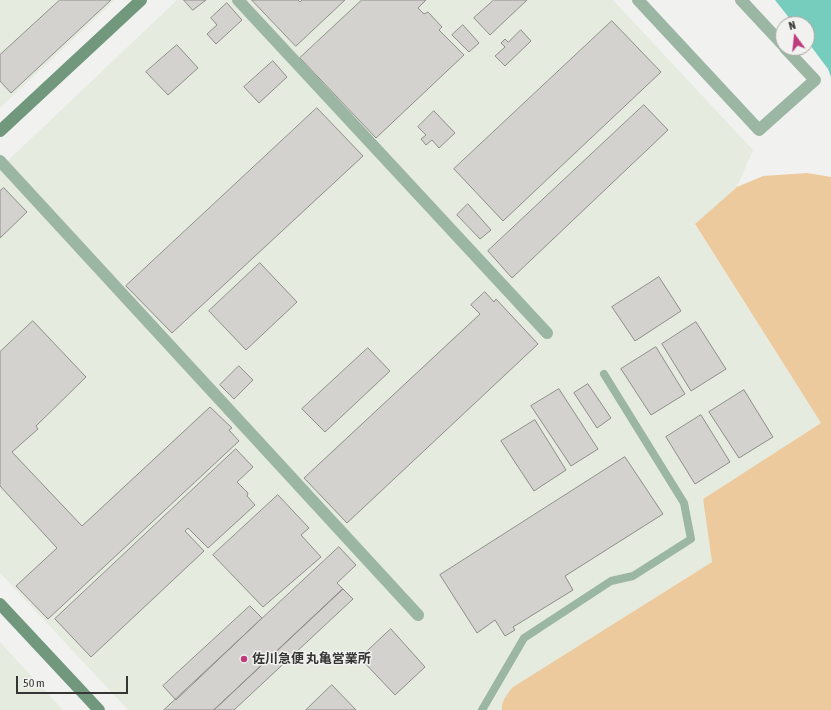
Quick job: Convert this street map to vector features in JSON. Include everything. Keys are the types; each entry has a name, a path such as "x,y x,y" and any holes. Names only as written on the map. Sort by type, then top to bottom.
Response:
{"street":[{"path":"0,131 141,0"},
{"path":"238,0 547,333"},
{"path":"741,0 775,36"},
{"path":"642,1 758,130 815,80 792,56"},
{"path":"0,161 418,615"},
{"path":"2,610 99,710"}],"lane":[{"path":"482,710 524,638 611,581 633,576 691,539 684,503 604,374"}],"shaded area":[{"path":"0,0 115,0 0,108"},
{"path":"177,0 613,0 753,150 737,187 695,225 821,423 703,499 712,562 513,687 502,705 502,710 128,710 0,573 0,168"},
{"path":"775,0 831,0 831,77 828,69 815,52 815,16 788,16"},
{"path":"807,173 831,177 831,710 502,710 504,700 513,687 712,562 703,499 821,423 695,224 737,187 763,176"},
{"path":"0,642 63,710 0,710"}],"building":[{"path":"60,0 111,0 11,93 0,81 0,55"},
{"path":"184,0 206,0 193,10"},
{"path":"252,0 298,0 300,2 302,0 345,0 296,46"},
{"path":"362,0 426,0 418,8 424,14 428,12 442,27 439,30 464,55 376,138 300,58"},
{"path":"494,0 527,0 490,35 474,18"},
{"path":"227,3 242,20 216,44 207,34 217,25 211,18"},
{"path":"612,21 661,72 503,221 454,169"},
{"path":"463,25 479,43 469,52 452,35"},
{"path":"521,30 531,41 505,66 495,56 505,47 501,43 505,39 508,42"},
{"path":"177,45 198,68 168,95 146,72"},
{"path":"273,61 287,77 259,103 244,87"},
{"path":"644,105 668,130 512,278 488,251"},
{"path":"317,108 363,156 172,333 126,286"},
{"path":"434,111 455,133 439,148 432,140 426,145 421,139 426,135 418,127"},
{"path":"4,188 27,212 0,238 0,191"},
{"path":"468,204 491,230 480,239 457,215"},
{"path":"260,263 297,302 246,350 209,311"},
{"path":"659,277 681,311 635,341 612,307"},
{"path":"485,292 494,302 496,299 538,344 347,523 304,478 480,314 471,305"},
{"path":"33,321 86,377 36,426 38,429 12,452 82,526 210,407 232,428 229,430 239,441 48,619 16,586 57,548 0,486 0,352"},
{"path":"696,322 726,369 691,391 662,344"},
{"path":"656,347 685,394 651,415 621,369"},
{"path":"368,348 390,371 325,432 302,409"},
{"path":"239,366 253,380 234,399 220,385"},
{"path":"588,384 611,418 597,428 574,393"},
{"path":"559,389 598,449 571,466 531,406"},
{"path":"744,390 773,437 739,458 709,412"},
{"path":"701,415 730,462 695,484 666,437"},
{"path":"535,420 566,470 534,491 501,441"},
{"path":"236,449 253,467 237,482 248,493 247,496 255,505 208,548 188,528 185,531 204,551 91,657 55,619"},
{"path":"625,457 663,514 565,576 573,590 513,627 515,630 505,636 495,620 477,633 440,575"},
{"path":"278,495 309,528 301,535 321,557 263,607 213,555"},
{"name":"佐川急便 丸亀営業所","path":"339,547 356,565 337,583 343,589 214,710 164,710"},
{"path":"343,589 353,599 234,710 214,710"},
{"path":"250,606 262,618 176,700 163,686"},
{"path":"391,629 425,667 395,695 360,658"},
{"path":"332,685 356,710 306,710"}],"place":[{"name":"佐川急便 丸亀営業所","path":"244,659"}]}
